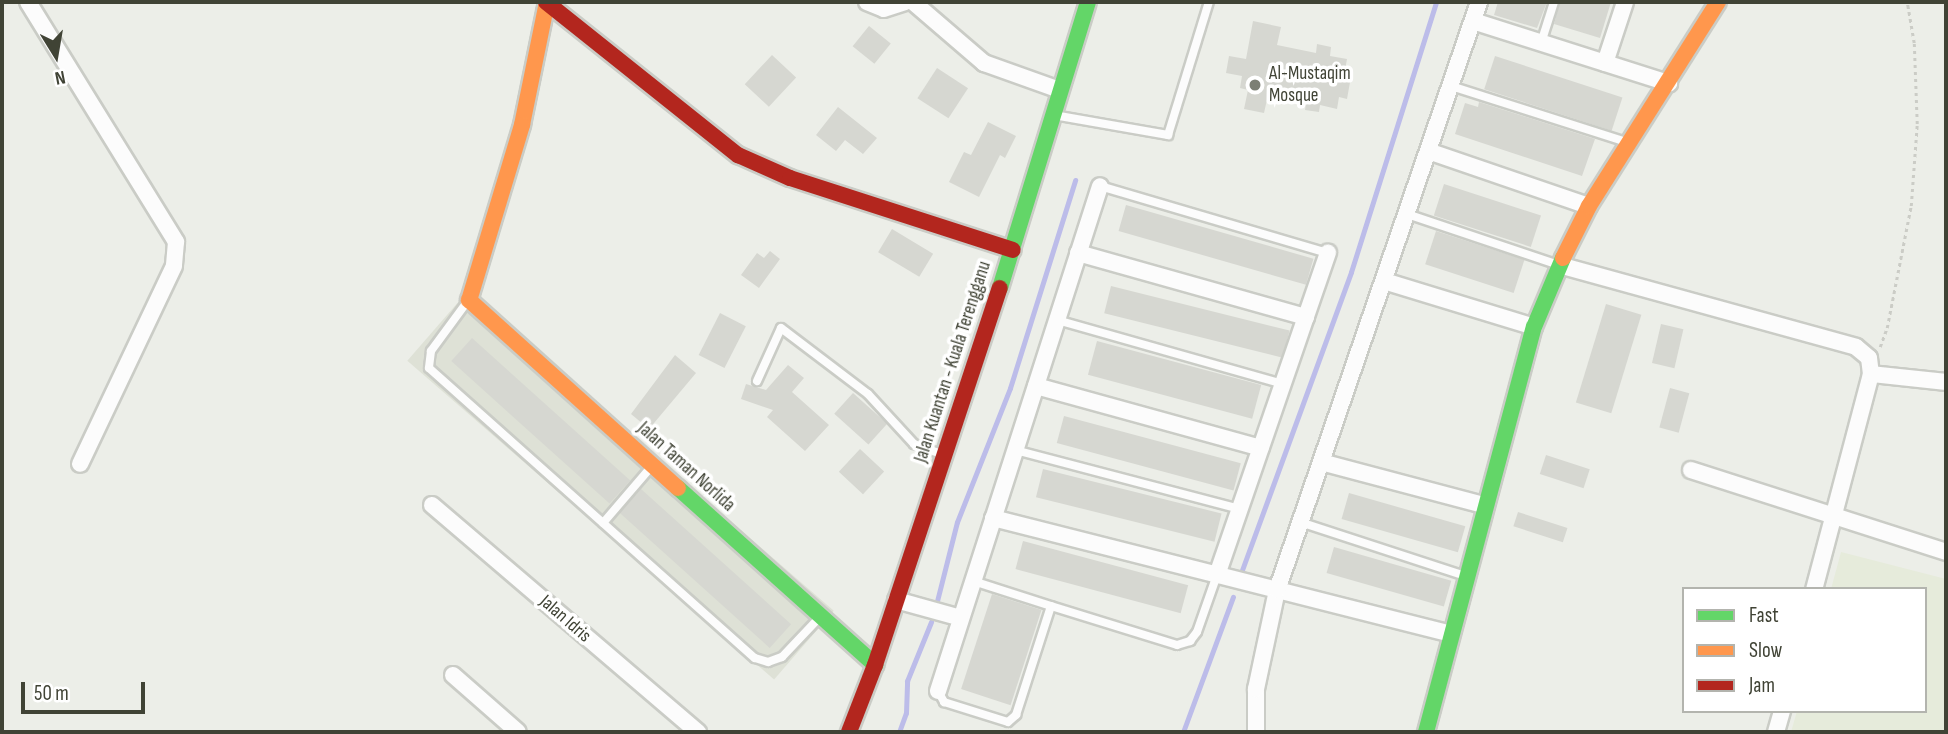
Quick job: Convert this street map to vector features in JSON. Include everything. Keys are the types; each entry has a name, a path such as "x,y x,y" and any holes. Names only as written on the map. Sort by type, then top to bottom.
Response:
{"main road":[{"path":"469,300 522,125 546,2 738,155 790,178 1013,250"},
{"name":"Jalan Kuantan - Kuala Terengganu","path":"849,732 875,665 1013,250 1088,2"},
{"path":"1426,732 1465,576 1534,327 1559,265 1589,206 1718,2"},
{"name":"Jalan Taman Norlida","path":"469,300 875,665"}],"street":[{"path":"28,2 176,242 174,266 80,464"},
{"path":"867,2 884,9 905,2"},
{"path":"913,2 984,63 1060,90"},
{"path":"1256,732 1256,689 1277,590 1479,2"},
{"path":"1605,63 1625,2"},
{"path":"1473,21 1669,83"},
{"path":"1428,151 1589,206"},
{"path":"938,691 1100,186"},
{"path":"1078,253 1306,317"},
{"path":"1217,575 1328,253"},
{"path":"1559,265 1856,346 1869,358 1871,374 1815,587"},
{"path":"1384,281 1534,327"},
{"path":"1871,374 1946,382"},
{"path":"1036,386 1261,448"},
{"path":"1321,462 1484,505"},
{"path":"1690,470 1946,552"},
{"name":"Jalan Idris","path":"432,505 698,732"},
{"path":"993,518 1450,634"},
{"path":"896,600 961,618"},
{"path":"453,674 518,732"},
{"path":"1776,732 1781,713"}],"lane":[{"path":"1052,114 1168,135 1209,2"},
{"path":"1541,43 1554,2"},
{"path":"1451,86 1630,143"},
{"path":"1100,186 1328,253"},
{"path":"1406,214 1559,265"},
{"path":"469,300 431,351 429,368 755,658 768,662 782,657 821,616"},
{"path":"1057,320 1283,384"},
{"path":"757,381 781,328 868,394 914,443 944,455"},
{"path":"1015,450 1240,509"},
{"path":"603,523 653,465"},
{"path":"1300,522 1465,576"},
{"path":"973,581 1177,645 1191,640 1198,632 1217,575"},
{"path":"938,691 944,702 1008,722 1016,715 1051,606"}],"path":[{"path":"1871,374 1887,328 1911,206 1917,124 1914,43 1907,2"}],"shaded area":[{"path":"467,292 834,611 774,680 407,361"},
{"path":"1841,552 1946,579 1946,732 1791,732 1796,713 1927,713 1927,587 1832,587"}],"building":[{"path":"1498,2 1547,2 1537,28 1494,15"},
{"path":"1560,2 1611,2 1600,38 1554,24"},
{"path":"1253,21 1281,27 1277,45 1316,53 1317,44 1331,47 1330,56 1347,59 1345,70 1352,71 1347,99 1339,97 1337,109 1320,105 1319,112 1305,110 1306,103 1268,95 1264,113 1244,109 1248,90 1240,88 1242,76 1226,73 1229,56 1246,59"},
{"path":"869,26 891,44 874,64 853,46"},
{"path":"772,55 796,78 769,107 745,84"},
{"path":"1495,56 1622,97 1612,131 1484,89"},
{"path":"937,68 968,88 948,118 917,98"},
{"path":"1479,102 1595,139 1582,176 1455,134 1465,103 1478,107"},
{"path":"838,107 877,138 863,154 845,140 836,151 816,135"},
{"path":"988,122 1016,136 1005,158 1000,155 979,197 949,182 964,152 971,155"},
{"path":"1444,184 1541,216 1531,247 1434,215"},
{"path":"1126,205 1313,259 1306,285 1119,231"},
{"path":"892,229 933,254 919,277 878,252"},
{"path":"1436,231 1524,260 1514,293 1425,264"},
{"path":"770,251 780,259 759,288 741,275 757,253 764,258"},
{"path":"1111,286 1290,331 1283,358 1104,313"},
{"path":"1606,304 1641,315 1611,413 1576,402"},
{"path":"720,313 746,326 725,368 699,355"},
{"path":"1661,324 1683,329 1674,368 1652,363"},
{"path":"472,338 630,481 610,504 451,361"},
{"path":"1097,341 1261,385 1252,419 1088,375"},
{"path":"675,355 696,373 649,429 631,414"},
{"path":"788,365 804,378 792,392 829,425 805,451 767,417 773,410 741,399 746,384 766,390"},
{"path":"1670,388 1689,393 1679,433 1659,428"},
{"path":"853,393 887,424 868,445 834,414"},
{"path":"1064,416 1241,463 1234,490 1057,443"},
{"path":"860,449 884,472 863,494 839,472"},
{"path":"1546,455 1590,469 1584,488 1540,474"},
{"path":"1043,469 1222,514 1215,542 1036,497"},
{"path":"641,489 791,624 770,648 620,513"},
{"path":"1349,493 1465,526 1458,552 1342,519"},
{"path":"1518,512 1567,528 1563,542 1513,526"},
{"path":"1023,541 1188,585 1181,613 1015,569"},
{"path":"1334,547 1451,581 1444,607 1327,573"},
{"path":"992,594 1041,610 1011,705 961,689"}],"waterway":[{"path":"1242,570 1351,272 1436,2"},
{"path":"937,601 957,522 1010,388 1075,180"},
{"path":"1183,732 1233,597"},
{"path":"899,732 906,713 907,681 931,622"}],"traffic: fast":[{"path":"1000,288 1088,2"},
{"path":"1426,732 1534,327 1563,258"},
{"path":"678,488 875,665"}],"traffic: slow":[{"path":"547,2 522,125 469,300 678,488"},
{"path":"1563,258 1589,206 1718,2"}],"traffic: jam":[{"path":"546,2 738,155 790,178 1013,250"},
{"path":"849,732 875,665 1000,288"}],"place":[{"name":"Al-Mustaqim Mosque","path":"1255,85"}]}
